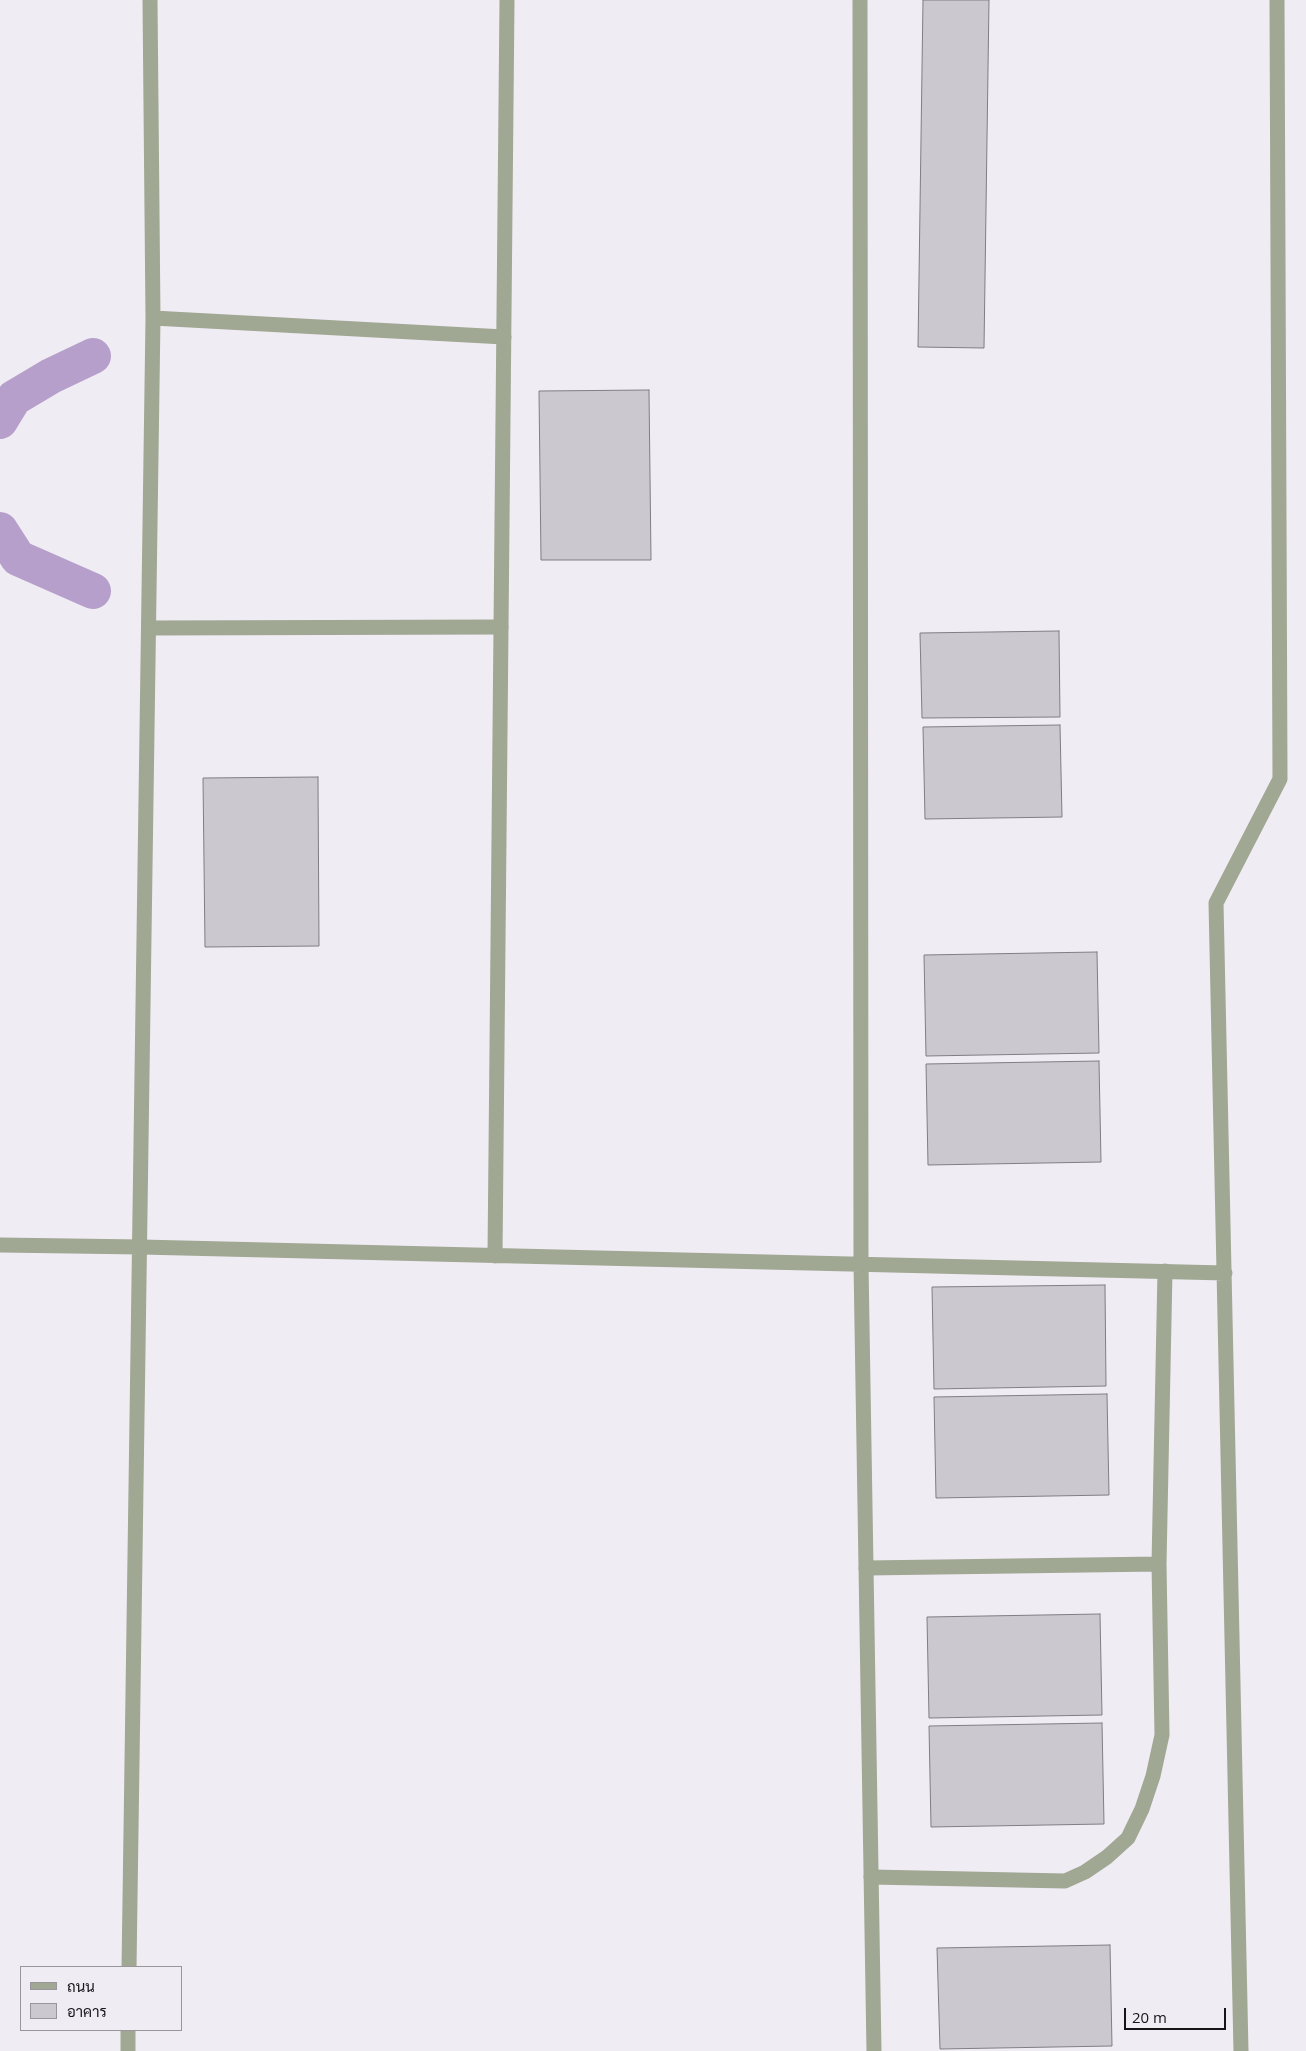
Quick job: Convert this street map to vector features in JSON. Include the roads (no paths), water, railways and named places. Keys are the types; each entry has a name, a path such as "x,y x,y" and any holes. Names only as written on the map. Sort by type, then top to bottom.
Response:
{"street":[{"path":"129,1966 141,1247 153,318 150,0"},
{"path":"495,1256 507,0"},
{"path":"860,0 861,1264 874,2051"},
{"path":"1241,2051 1216,903 1280,779 1277,0"},
{"path":"153,318 504,337"},
{"path":"149,628 501,627"},
{"path":"0,1245 1225,1273"},
{"path":"871,1877 1065,1880 1085,1872 1107,1857 1128,1838 1142,1809 1153,1776 1162,1735 1159,1564 1165,1271"},
{"path":"866,1568 1159,1564"},
{"path":"128,2031 128,2051"}],"waterway":[{"path":"0,421 14,398 51,376 93,356"},
{"path":"0,530 18,558 93,591"}]}
